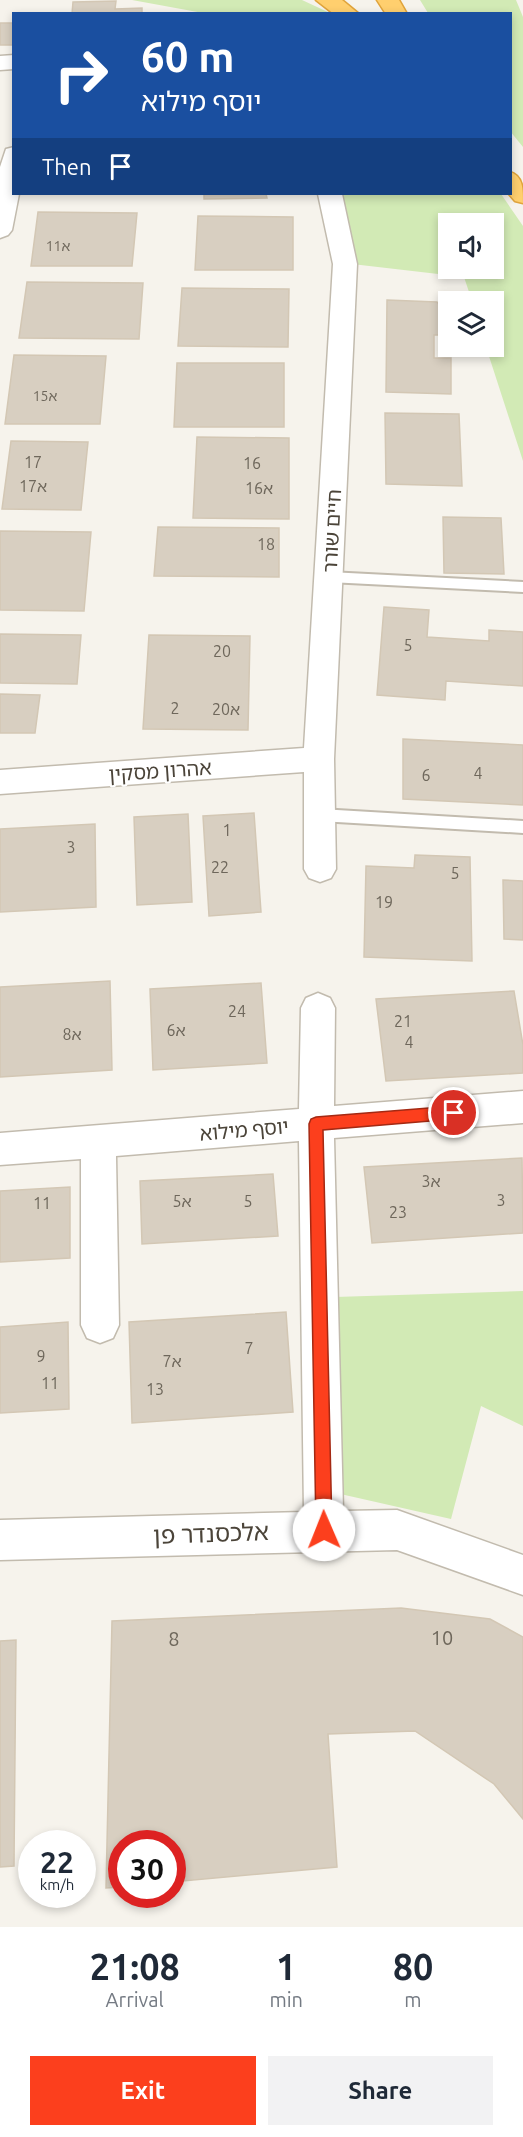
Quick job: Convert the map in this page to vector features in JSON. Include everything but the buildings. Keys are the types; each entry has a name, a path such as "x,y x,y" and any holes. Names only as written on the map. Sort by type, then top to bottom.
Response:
{"highway":[{"path":"327,0 346,12"},
{"path":"512,182 523,196"}],"street":[{"path":"0,230 12,165"},
{"name":"חיים שורר","path":"320,869 320,759 345,264 330,195"},
{"name":"אהרון מסקין","path":"0,782 320,759"},
{"path":"318,1008 316,1124 324,1530"},
{"name":"יוסף מילוא","path":"0,1149 523,1107"},
{"path":"98,1142 100,1325"},
{"name":"אלכסנדר פן","path":"0,1540 324,1530 397,1530 523,1575"}],"lane":[{"path":"329,577 523,587"},
{"path":"320,815 523,827"}],"green space":[{"path":"132,0 302,0 328,12 198,12"},
{"path":"420,0 516,0 523,17 523,147 512,133 512,12 427,12"},
{"path":"334,195 502,195 523,226 523,461 489,357 504,357 504,291 469,291 465,279 504,279 504,213 438,213 438,274 352,264"},
{"path":"523,1291 523,1426 481,1406 451,1519 336,1493 335,1297"}],"route":[{"path":"324,1530 316,1124 454,1113"}]}
